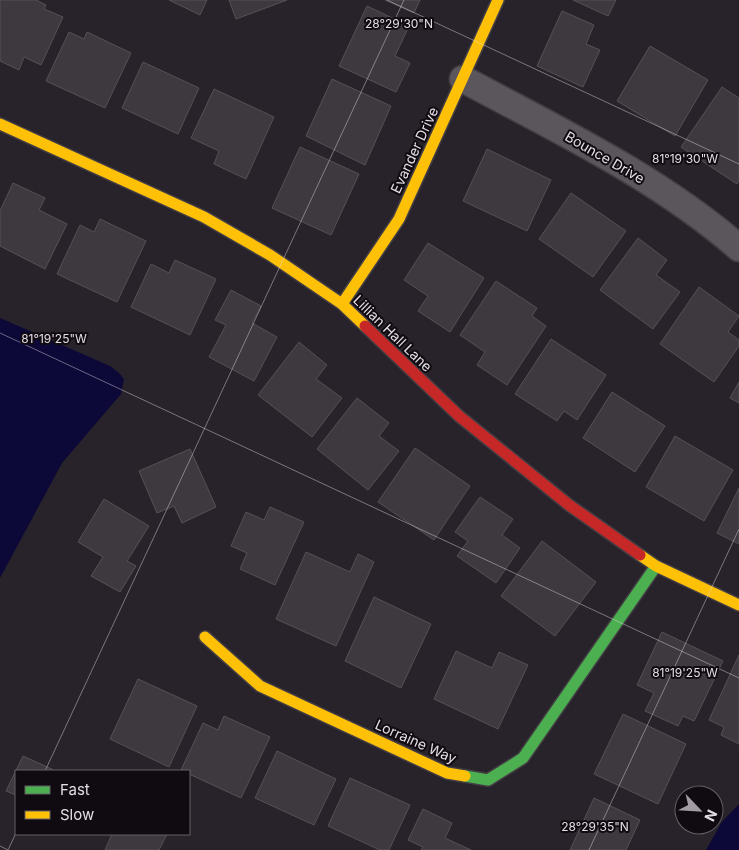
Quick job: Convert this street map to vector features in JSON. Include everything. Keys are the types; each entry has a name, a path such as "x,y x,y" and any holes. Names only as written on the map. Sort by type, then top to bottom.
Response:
{"street":[{"name":"Evander Drive","path":"342,304 398,219 498,0"},
{"name":"Bounce Drive","path":"463,79 617,162 714,226 739,248"},
{"name":"Lillian Hall Lane","path":"0,124 204,217 270,255 342,304 459,416 569,505 656,566 739,605"},
{"name":"Lorraine Way","path":"205,637 260,686 447,773 488,780 523,758 656,566"}],"shaded area":[{"path":"0,318 110,366 124,379 121,394 62,463 0,578"},
{"path":"739,804 739,850 706,850 715,835 724,835 724,820"}],"building":[{"path":"0,0 36,0 46,5 44,9 63,17 41,65 24,57 19,70 0,61"},
{"path":"169,0 207,0 200,15"},
{"path":"229,0 287,0 236,19"},
{"path":"385,0 420,0 414,13"},
{"path":"573,0 616,0 608,16"},
{"path":"367,6 409,26 395,56 410,63 396,92 339,66"},
{"path":"562,11 594,25 586,44 600,50 583,87 537,66"},
{"path":"69,32 84,39 87,32 131,53 105,108 46,81"},
{"path":"650,46 708,80 675,136 617,101"},
{"path":"143,62 199,88 178,134 122,108"},
{"path":"332,79 391,106 365,165 306,136"},
{"path":"722,87 739,98 739,180 737,184 681,147"},
{"path":"214,89 274,117 246,179 214,164 219,151 191,138"},
{"path":"300,147 359,174 331,235 272,208"},
{"path":"487,149 551,180 527,231 463,201"},
{"path":"13,183 45,198 39,210 67,224 45,269 0,246 0,211"},
{"path":"571,193 626,231 593,277 539,239"},
{"path":"100,219 146,241 117,302 57,274 80,225 94,232"},
{"path":"638,238 667,260 656,275 680,292 653,329 600,290"},
{"path":"428,243 484,278 450,332 418,311 428,296 404,280"},
{"path":"175,260 216,279 190,335 131,307 151,264 169,273"},
{"path":"496,281 537,308 532,316 546,326 507,385 477,365 485,352 460,335"},
{"path":"699,287 739,316 728,332 739,340 739,346 714,382 660,344"},
{"path":"231,290 261,306 252,323 277,337 254,381 209,357 226,325 215,320"},
{"path":"551,339 606,375 577,420 564,411 557,421 515,394"},
{"path":"299,342 327,365 316,379 342,398 312,437 258,395"},
{"path":"739,382 739,403 730,398"},
{"path":"612,392 665,426 635,472 583,438"},
{"path":"357,398 389,423 379,436 399,451 368,490 317,449"},
{"path":"675,436 733,470 704,521 646,487"},
{"path":"415,448 470,486 434,540 378,502"},
{"path":"190,449 216,507 182,523 174,506 157,513 139,471"},
{"path":"739,488 739,544 717,533"},
{"path":"480,497 513,519 502,535 520,548 496,583 457,556 468,541 455,532"},
{"path":"104,499 149,526 127,561 136,566 120,592 91,576 103,557 78,542"},
{"path":"270,507 304,522 275,585 240,569 247,553 231,546 246,512 264,520"},
{"path":"542,541 596,582 555,636 501,596"},
{"path":"306,552 350,572 358,554 374,562 336,646 276,619"},
{"path":"374,597 431,624 401,688 345,661"},
{"path":"662,632 723,661 694,721 683,716 678,726 645,711 654,693 637,685"},
{"path":"456,651 492,668 499,652 528,665 498,729 434,699"},
{"path":"739,655 739,744 721,735 724,727 709,720"},
{"path":"138,679 197,706 169,767 110,739"},
{"path":"623,714 686,744 658,804 594,774"},
{"path":"224,716 270,737 241,798 190,774 190,770 181,770 203,723 218,730"},
{"path":"277,751 336,779 314,825 255,798"},
{"path":"23,756 54,770 16,770"},
{"path":"15,772 15,795 6,791"},
{"path":"350,778 410,805 389,850 380,850 328,826"},
{"path":"594,798 640,820 626,850 570,850"},
{"path":"423,809 452,823 445,838 471,850 421,850 423,847 408,840"},
{"path":"112,835 166,835 159,850 105,850"}],"traffic: fast":[{"path":"465,776 488,780 523,758 656,566"}],"traffic: slow":[{"path":"342,304 399,219 498,0"},
{"path":"0,124 204,217 270,255 342,304 365,326"},
{"path":"640,555 656,566 739,605"},
{"path":"205,637 260,686 447,773 465,776"}],"traffic: jam":[{"path":"365,326 459,416 569,505 640,555"}]}
